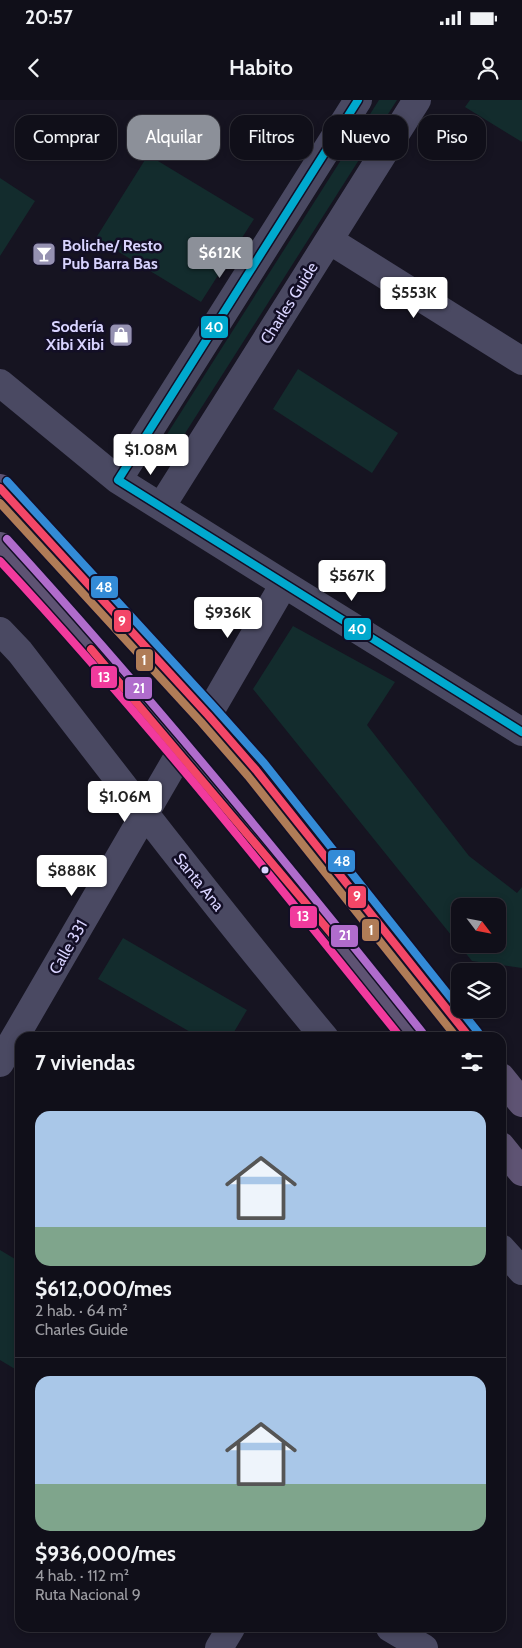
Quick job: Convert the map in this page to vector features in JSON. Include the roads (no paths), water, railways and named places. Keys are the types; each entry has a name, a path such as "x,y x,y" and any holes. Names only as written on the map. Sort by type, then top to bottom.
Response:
{"main road":[{"path":"0,488 256,770 465,1032"},
{"path":"0,546 50,601 180,753 338,942 409,1032"},
{"path":"506,1083 522,1103"},
{"path":"506,1152 522,1172"}],"street":[{"path":"118,480 358,100"},
{"name":"Charles Guide","path":"161,507 417,100"},
{"path":"329,240 522,362"},
{"path":"0,382 118,480 522,732"},
{"path":"208,715 284,584"},
{"name":"Santa Ana","path":"0,631 20,652 145,814 320,1032"},
{"name":"Calle 331","path":"18,1032 180,753"},
{"name":"Calle 331","path":"0,1063 15,1037"},
{"path":"506,1254 522,1272"},
{"path":"219,1648 229,1632"},
{"path":"397,1632 424,1648"}],"place":[{"name":"Boliche/ Resto Pub Barra Bas","path":"44,254"},
{"name":"Sodería Xibi Xibi","path":"121,335"}]}
